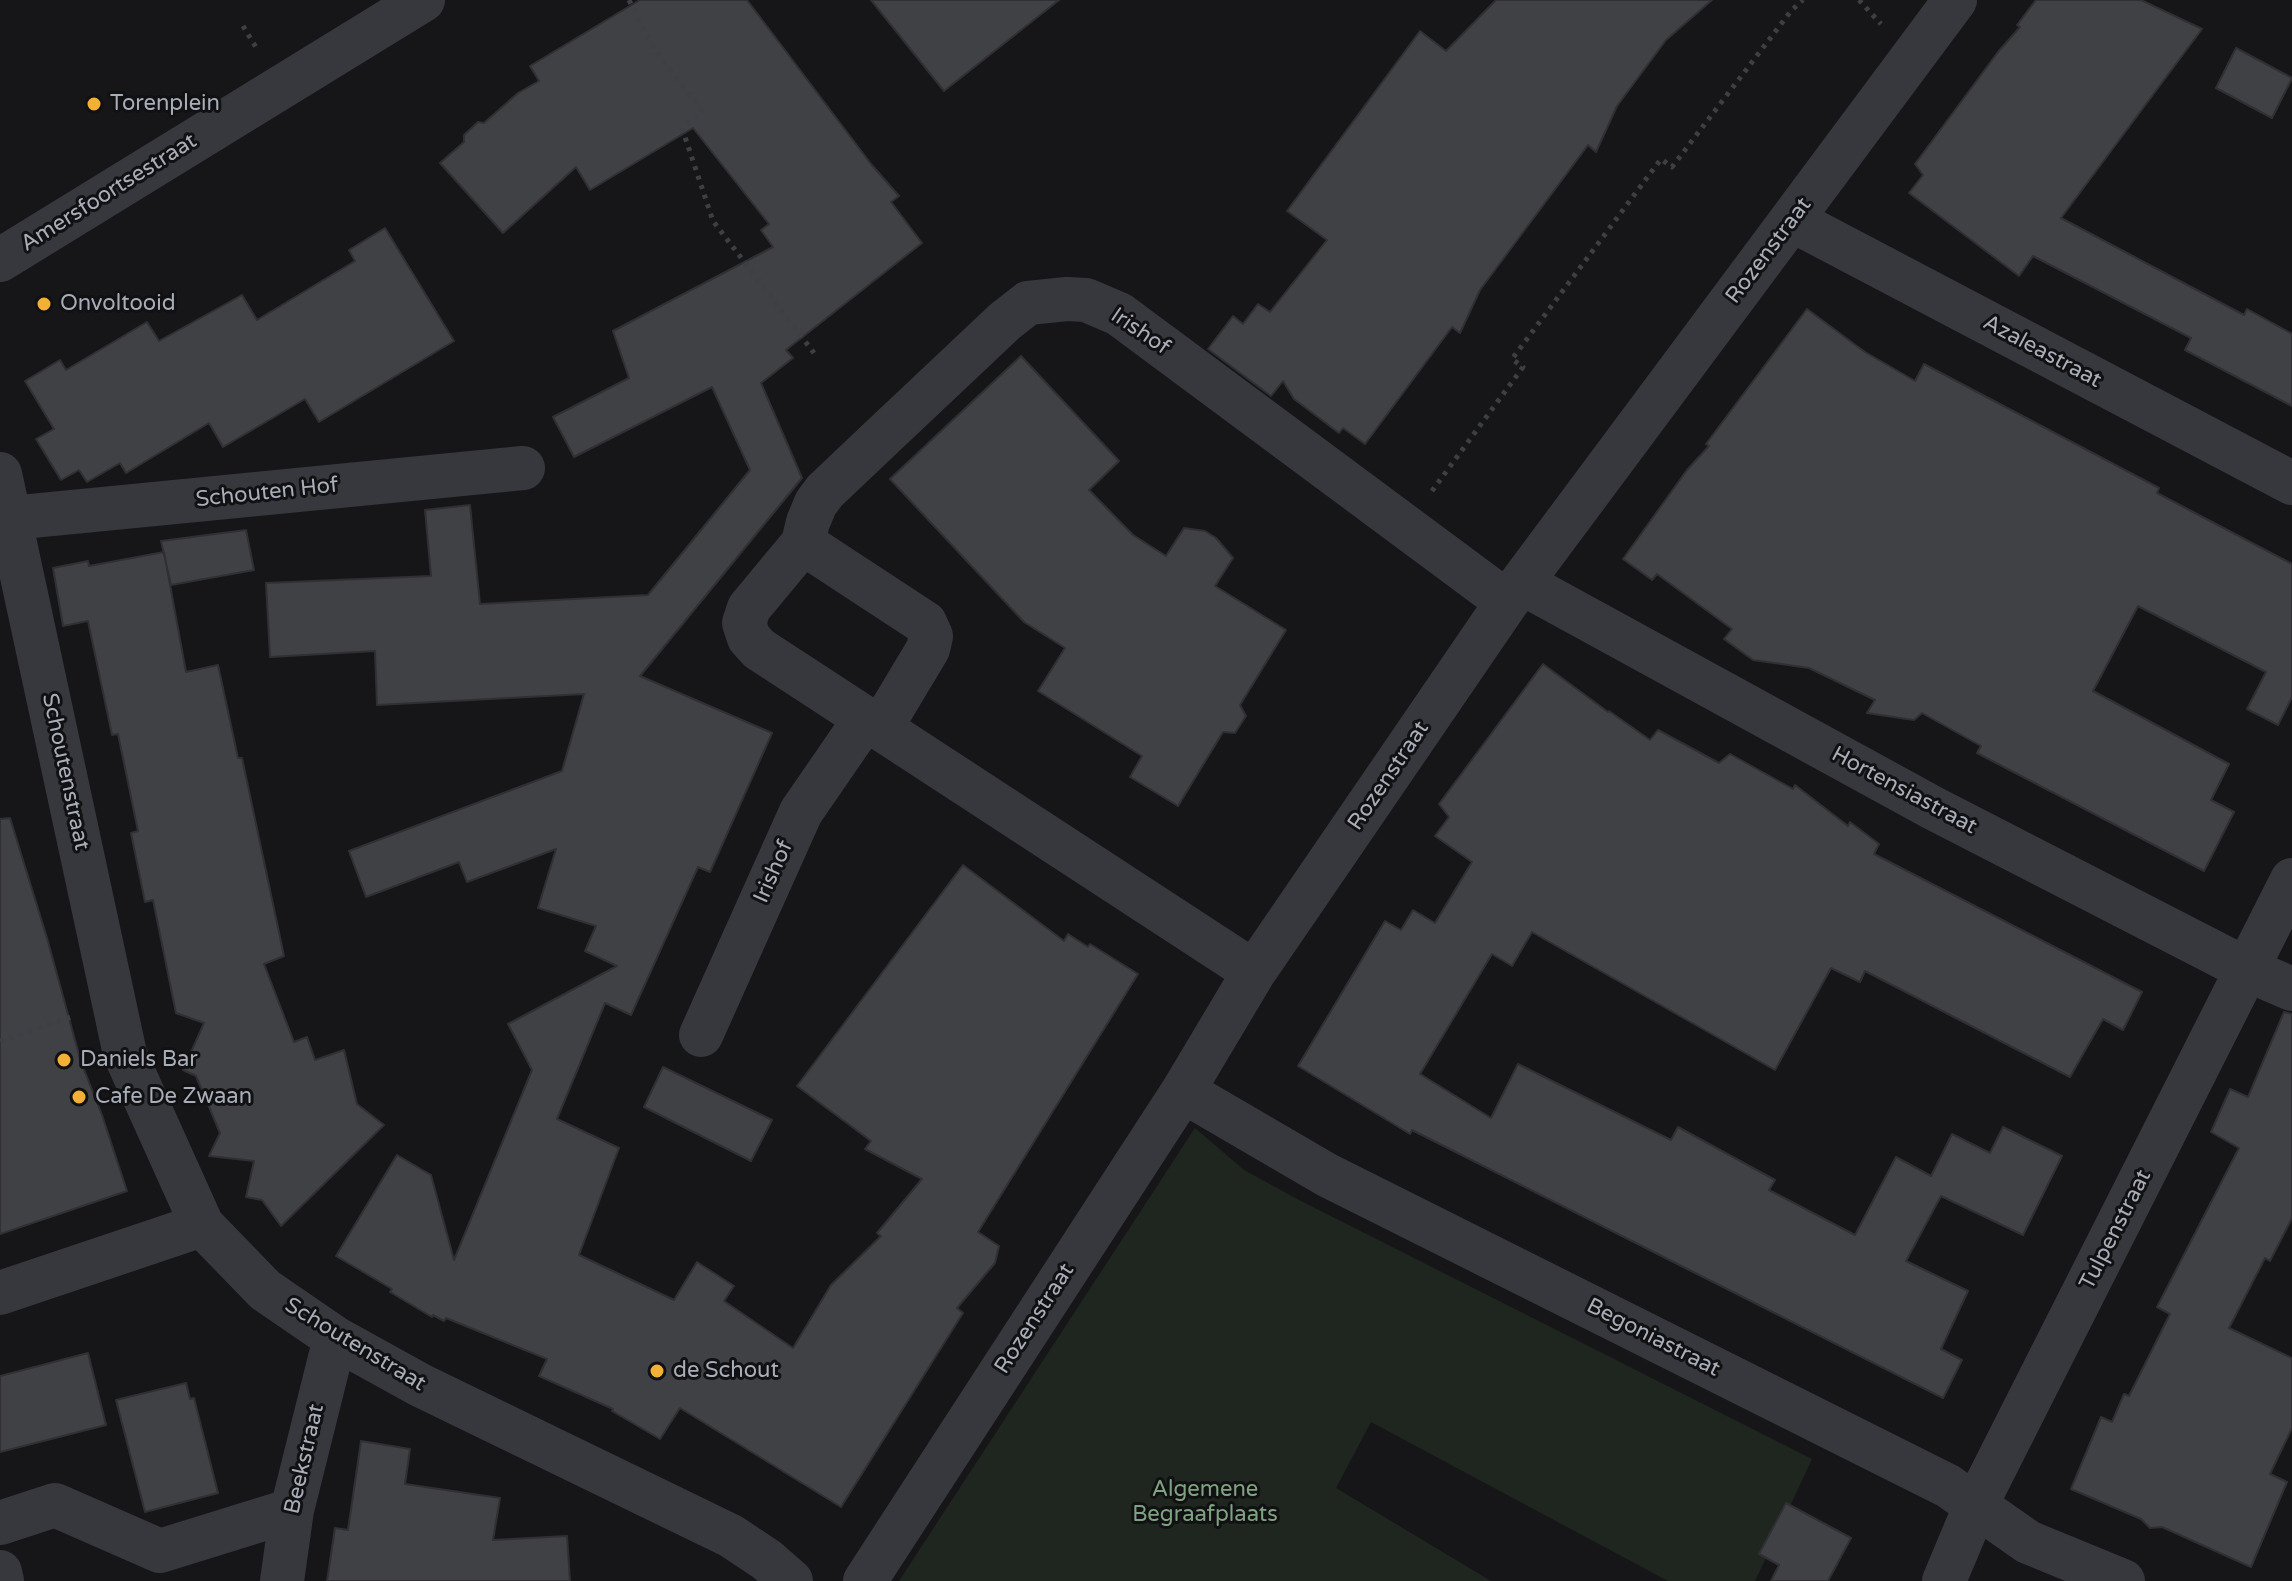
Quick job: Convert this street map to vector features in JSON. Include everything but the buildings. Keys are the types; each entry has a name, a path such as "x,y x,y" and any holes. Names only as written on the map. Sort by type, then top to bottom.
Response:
{"street":[{"name":"Amersfoortsestraat","path":"0,260 423,0"},
{"name":"Rozenstraat","path":"865,1581 1183,1091 1254,972 1514,592 1955,0"},
{"name":"Azaleastraat","path":"1792,220 2292,483"},
{"name":"Irishof","path":"1254,972 759,649 749,638 744,623 749,608 803,543 816,503 825,491 1005,321 1028,303 1086,300 1119,314 1406,527 1514,592"},
{"name":"Schouten Hof","path":"11,518 523,468"},
{"name":"Schoutenstraat","path":"0,474 125,1054 202,1225 265,1290 335,1338 420,1385 731,1536 791,1581"},
{"name":"Irishof","path":"701,1035 801,812 873,724 928,649 931,636 925,623 803,543"},
{"name":"Hortensiastraat","path":"1514,592 2248,970 2292,989"},
{"name":"Tulpenstraat","path":"1944,1581 1975,1507 2292,880"},
{"name":"Begoniastraat","path":"1183,1091 1327,1175 1948,1486 2028,1542 2123,1581"},
{"path":"0,1293 202,1225"},
{"name":"Beekstraat","path":"282,1581 292,1510 335,1338"},
{"path":"0,1523 55,1505 160,1551 292,1510"},
{"path":"0,1572 2,1581"}],"path":[{"path":"629,0 654,49 702,111 682,128 713,221 814,353"},
{"path":"1406,527 1523,367 1512,359 1661,159 1672,167 1791,11 1803,0"},
{"path":"0,1041 114,1003"}],"green space":[{"name":"Algemene Begraafplaats","path":"1195,1128 1244,1170 1299,1200 1812,1459 1755,1581 1668,1581 1371,1422 1336,1488 1491,1581 899,1581"}],"place":[{"name":"Torenplein","path":"94,104"},
{"name":"Onvoltooid","path":"44,304"},
{"name":"Daniels Bar","path":"64,1060"},
{"name":"Cafe De Zwaan","path":"79,1097"},
{"name":"de Schout","path":"657,1371"}]}
